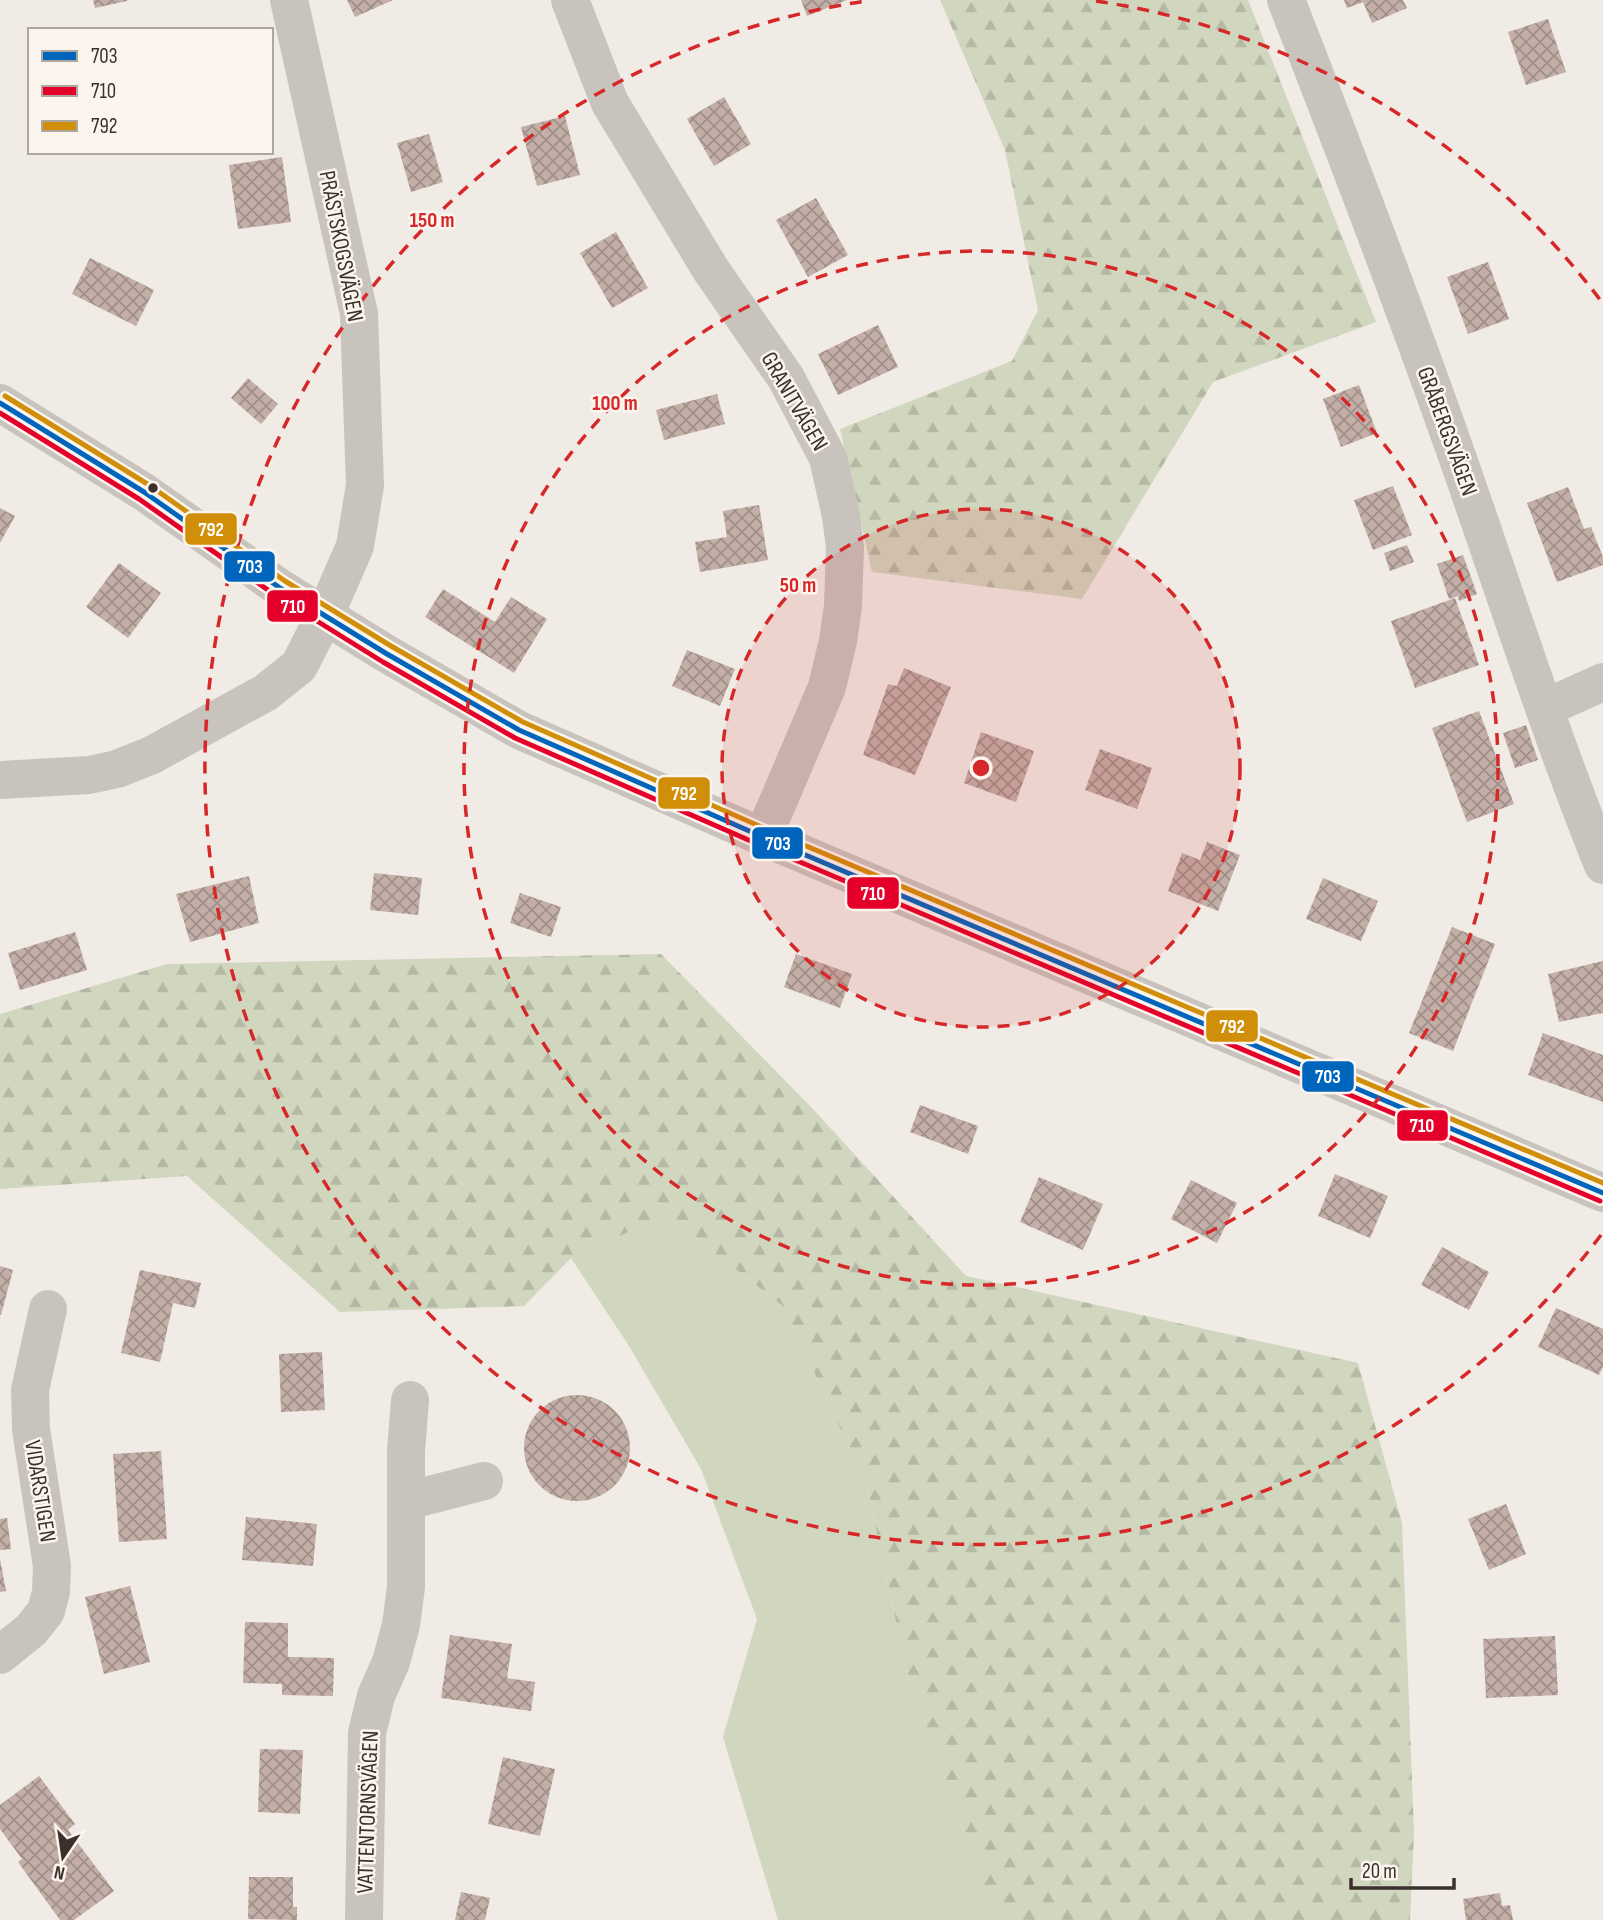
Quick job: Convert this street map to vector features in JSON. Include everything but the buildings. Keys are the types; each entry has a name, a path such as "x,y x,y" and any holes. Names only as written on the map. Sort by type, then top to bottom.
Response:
{"street":[{"name":"PRÄSTSKOGSVÄGEN","path":"0,780 89,775 117,769 152,755 265,693 299,666 326,615 355,546 365,485 359,314 289,0"},
{"name":"GRANITVÄGEN","path":"570,0 610,103 711,271 786,378 828,458 845,547 843,606 838,641 827,687 763,837"},
{"name":"GRÅBERGSVÄGEN","path":"1286,0 1373,224 1568,778 1603,865"},
{"path":"0,402 144,492 280,588 519,730 763,837 1603,1193"},
{"path":"1545,708 1603,682"},
{"name":"VIDARSTIGEN","path":"0,1655 31,1630 46,1611 51,1592 52,1566 31,1429 30,1390 48,1309"},
{"name":"VATTENTORNSVÄGEN","path":"364,1920 367,1732 376,1696 391,1662 401,1625 406,1587 406,1451 410,1400"},
{"path":"407,1501 484,1481"}],"green space":[{"path":"940,0 1248,0 1376,322 1213,382 1082,599 872,572 840,429 1012,361 1038,310 1005,150"},
{"path":"661,954 812,1108 966,1276 1358,1363 1402,1523 1414,1832 1410,1920 996,1920 908,1677 866,1483 783,1306 666,1215 571,1258 524,1306 340,1312 187,1176 0,1189 0,1014 167,964"},
{"path":"666,1215 783,1306 866,1483 908,1677 996,1920 778,1920 723,1737 757,1619 701,1469 629,1346 571,1258"}],"transit line":[{"name":"792","path":"5,396 149,485 285,581 523,722 766,829 1603,1183"},
{"name":"703","path":"0,403 144,492 280,588 519,730 763,837 1603,1193"},
{"name":"710","path":"0,413 139,499 275,595 383,662 515,738 760,845 1600,1201"}]}
